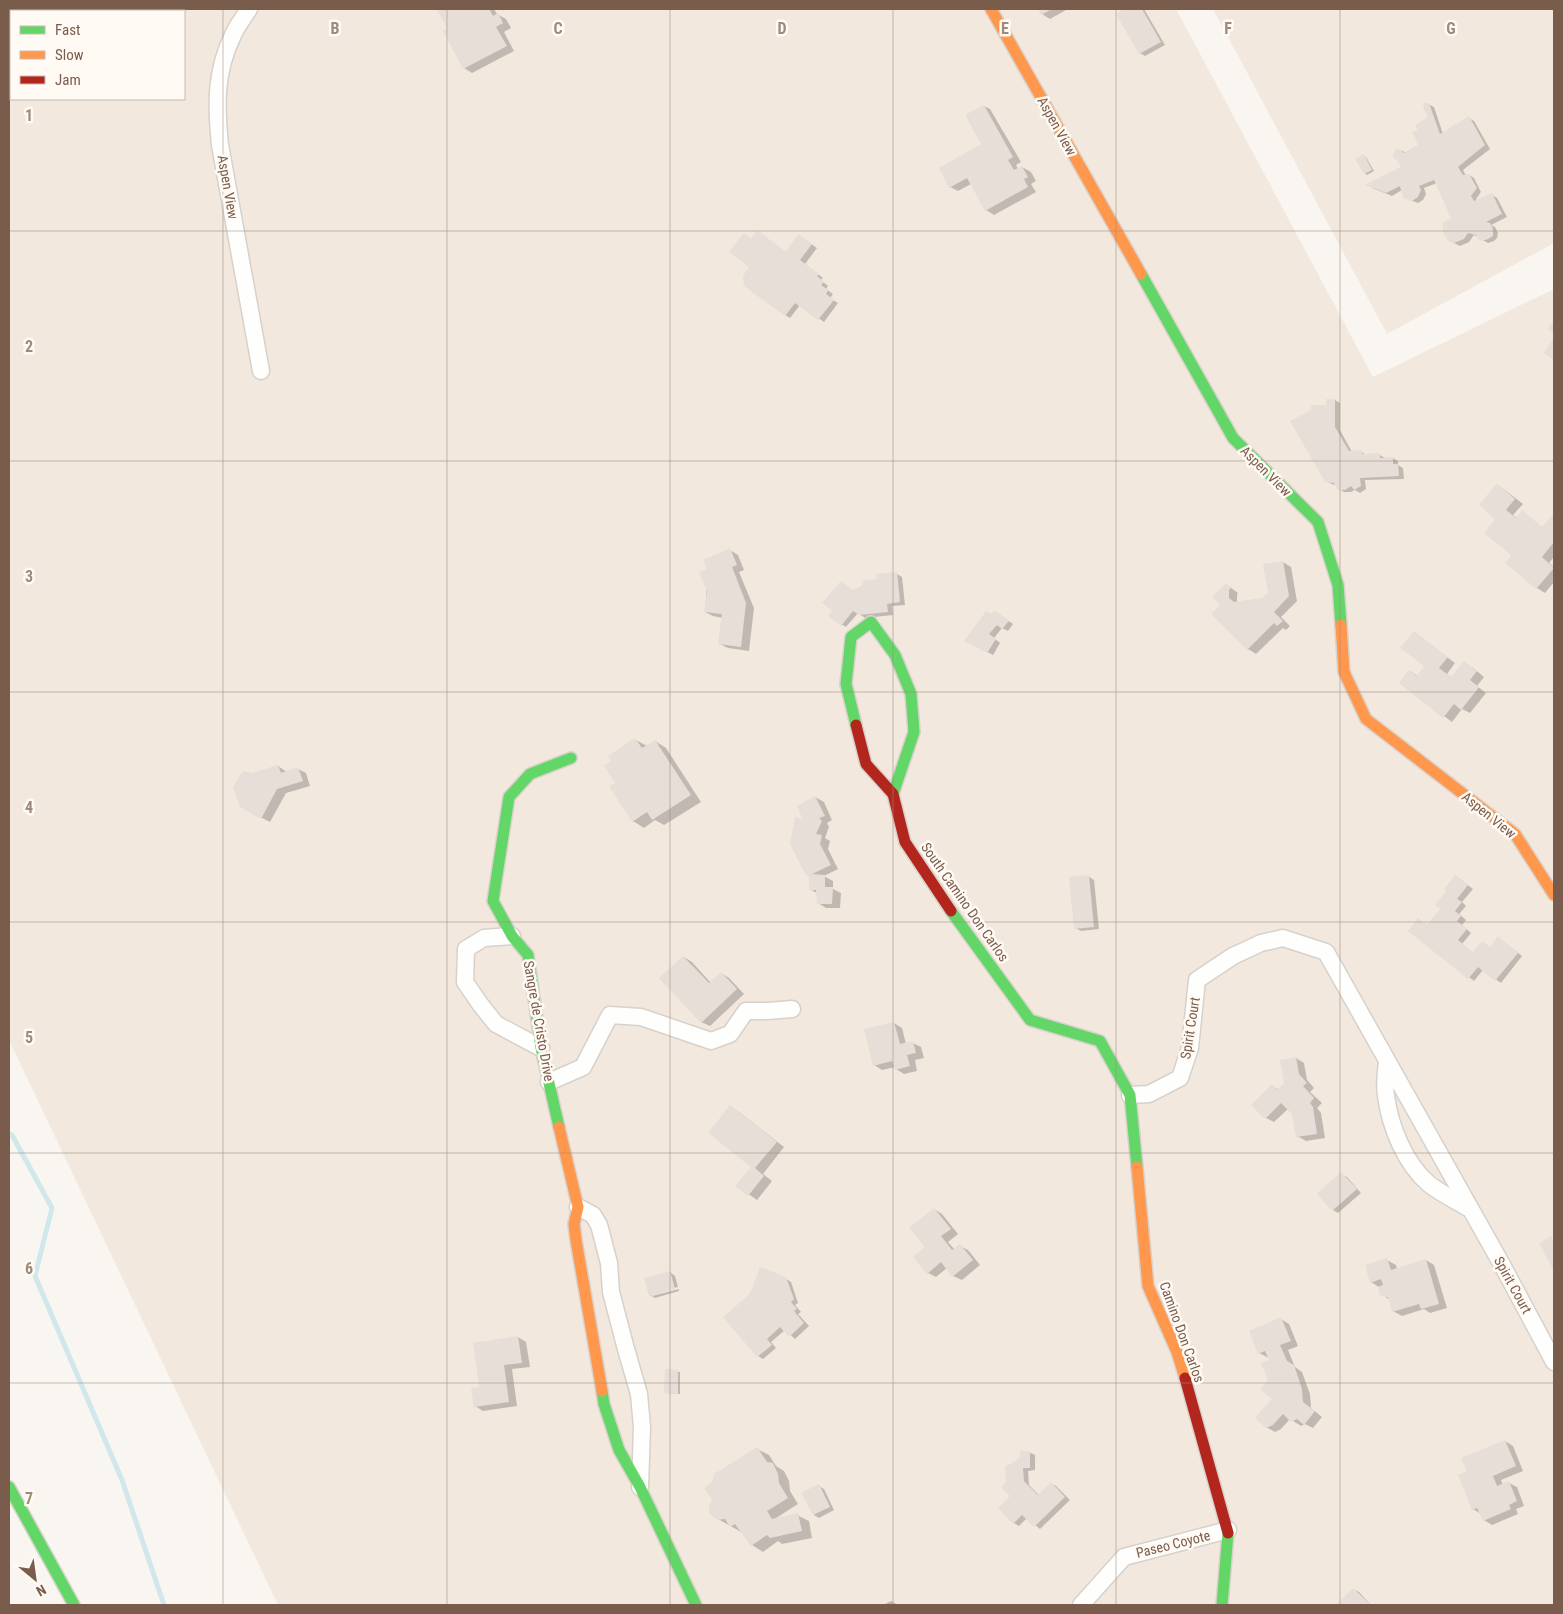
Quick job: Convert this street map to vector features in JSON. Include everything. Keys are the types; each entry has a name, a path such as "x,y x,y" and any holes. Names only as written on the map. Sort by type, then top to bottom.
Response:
{"street":[{"name":"Aspen View","path":"249,9 233,34 224,56 218,82 217,108 220,145 260,371"},
{"name":"Aspen View","path":"991,9 1233,438 1318,522 1338,585 1344,672 1366,719 1516,834 1554,895"},
{"name":"South Camino Don Carlos","path":"893,794 914,732 911,694 895,655 871,622 851,636 846,684 866,764 893,794 905,842 934,887 1030,1020 1100,1041 1130,1095"},
{"name":"Sangre de Cristo Drive","path":"571,758 530,774 509,797 493,900 512,936 528,954 541,1048 578,1208 574,1224 576,1240 604,1404 619,1450 640,1487 696,1605"},
{"path":"512,936 484,938 466,949 465,982 496,1024 541,1048"},
{"name":"Spirit Court","path":"1130,1095 1149,1094 1180,1078 1190,1048 1197,980 1233,956 1261,943 1283,938 1326,952 1554,1362"},
{"path":"549,1082 583,1067 610,1015 641,1017 711,1041 730,1034 746,1011 792,1008"},
{"name":"Spirit Court","path":"1387,1061 1386,1095 1393,1125 1414,1169 1429,1184 1470,1209"},
{"name":"Camino Don Carlos","path":"1130,1095 1148,1286 1177,1352 1228,1530 1222,1605"},
{"name":"Sangre de Cristo Drive","path":"578,1208 593,1215 599,1225 609,1263 611,1292 640,1394 642,1426 640,1487"},
{"path":"9,1487 74,1605"},
{"name":"Paseo Coyote","path":"1081,1605 1124,1557 1228,1530"}],"shaded area":[{"path":"9,9 1176,9 1373,377 1554,289 1554,1605 278,1605 9,1040"},
{"path":"1213,9 1554,9 1554,243 1387,334"}],"building":[{"path":"489,9 493,16 498,13 503,23 496,27 507,46 463,69 443,31 447,28 437,10"},
{"path":"1038,9 1052,9 1041,15"},
{"path":"1124,9 1142,9 1161,42 1139,54 1116,14"},
{"path":"1424,103 1429,103 1440,134 1469,116 1485,145 1458,167 1463,175 1469,174 1477,188 1471,196 1474,201 1492,193 1502,214 1486,222 1490,223 1493,229 1493,236 1488,239 1482,241 1476,235 1468,233 1464,239 1454,243 1449,242 1443,233 1443,223 1451,218 1434,180 1419,186 1421,190 1418,197 1412,201 1403,198 1400,186 1386,193 1365,185 1401,167 1393,155 1396,149 1401,149 1403,153 1418,145 1412,132 1418,130 1415,125 1428,117 1423,107"},
{"path":"984,105 1013,157 1008,160 1014,170 1022,166 1028,177 1024,179 1028,187 985,211 967,178 949,188 939,168 981,144 965,115"},
{"path":"1364,154 1372,170 1364,174 1355,159"},
{"path":"757,230 786,252 798,234 812,244 800,260 819,274 817,276 824,282 821,285 828,290 826,294 834,300 818,320 795,303 785,316 744,286 743,276 749,267 729,252 744,233 751,238"},
{"path":"1554,320 1554,334 1548,329"},
{"path":"1554,338 1554,360 1544,353"},
{"path":"1326,399 1335,399 1335,427 1349,451 1362,450 1362,454 1380,453 1380,458 1393,457 1393,464 1398,464 1399,476 1360,478 1361,486 1354,490 1351,486 1345,490 1338,490 1334,483 1325,482 1290,421 1311,410 1311,405 1326,405"},
{"path":"1497,483 1515,499 1506,510 1516,518 1522,510 1542,527 1554,513 1554,542 1542,557 1554,568 1536,589 1505,563 1511,555 1484,533 1495,519 1479,505"},
{"path":"730,548 737,565 732,567 746,603 741,647 718,644 722,614 704,612 707,591 699,572 707,569 703,560"},
{"path":"1283,561 1289,596 1274,612 1283,621 1277,626 1274,623 1247,650 1211,614 1220,605 1212,597 1226,583 1231,588 1229,590 1229,598 1234,602 1262,598 1268,593 1263,564"},
{"path":"897,572 900,602 887,604 888,612 859,615 853,611 841,626 828,616 832,611 822,603 841,581 853,590 863,585 862,581 877,579 876,574"},
{"path":"995,610 1009,621 1002,629 997,625 989,634 996,639 987,653 964,641 986,611 991,614"},
{"path":"1414,631 1448,657 1439,668 1451,677 1464,661 1477,671 1470,680 1479,687 1461,710 1454,704 1443,718 1399,683 1409,670 1417,676 1424,666 1400,648"},
{"path":"635,738 642,748 655,740 691,795 652,820 647,812 632,822 609,786 615,783 604,766 611,761 608,756"},
{"path":"278,765 281,773 298,767 303,781 277,789 261,819 240,807 233,787 243,771 252,773"},
{"path":"815,796 825,816 819,818 822,821 816,834 822,835 820,844 831,865 812,874 825,875 825,887 833,887 832,904 817,904 816,890 809,890 809,877 805,874 790,844 795,817 803,820 797,806"},
{"path":"1089,875 1094,927 1074,929 1069,877"},
{"path":"1455,875 1468,885 1457,899 1462,902 1455,911 1461,916 1457,921 1467,929 1458,940 1473,952 1482,941 1490,947 1498,936 1518,953 1495,981 1478,967 1468,979 1408,931 1418,918 1427,925 1440,909 1435,905"},
{"path":"683,956 709,983 721,972 737,989 701,1023 659,978"},
{"path":"894,1022 900,1044 913,1041 916,1053 907,1055 910,1066 895,1070 892,1061 873,1066 864,1029"},
{"path":"1296,1057 1299,1074 1307,1083 1303,1086 1314,1098 1310,1103 1313,1107 1317,1134 1296,1137 1292,1114 1281,1103 1265,1119 1251,1105 1272,1084 1277,1090 1284,1083 1280,1060"},
{"path":"730,1105 777,1142 755,1168 764,1176 748,1196 735,1186 751,1167 708,1133"},
{"path":"1341,1172 1357,1189 1332,1211 1317,1194"},
{"path":"934,1208 951,1229 941,1236 952,1250 960,1244 973,1260 952,1277 941,1262 927,1274 913,1257 925,1247 909,1228"},
{"path":"1551,1236 1554,1242 1554,1272 1539,1243"},
{"path":"1387,1258 1391,1270 1426,1259 1439,1304 1421,1309 1419,1304 1392,1312 1388,1297 1380,1295 1378,1290 1383,1285 1381,1279 1370,1283 1365,1265"},
{"path":"760,1267 786,1277 794,1299 791,1302 797,1309 794,1311 804,1323 789,1337 780,1327 767,1339 772,1345 757,1357 723,1317 750,1294"},
{"path":"670,1271 675,1289 649,1296 644,1278"},
{"path":"1281,1317 1291,1341 1280,1345 1287,1361 1294,1365 1302,1389 1303,1402 1315,1411 1304,1425 1297,1419 1291,1422 1283,1414 1273,1425 1266,1428 1255,1418 1272,1399 1260,1389 1268,1380 1261,1363 1269,1360 1265,1351 1258,1354 1249,1331"},
{"path":"518,1336 522,1363 504,1365 509,1402 474,1407 471,1388 479,1387 473,1343"},
{"path":"665,1369 678,1370 678,1394 664,1393"},
{"path":"1505,1440 1516,1466 1493,1476 1497,1486 1509,1481 1517,1501 1509,1505 1511,1509 1483,1521 1477,1508 1472,1510 1458,1475 1467,1471 1461,1458"},
{"path":"757,1447 767,1462 773,1463 778,1474 779,1483 788,1498 767,1511 772,1519 798,1513 802,1531 770,1538 767,1535 751,1546 735,1524 730,1527 725,1519 717,1520 709,1513 709,1505 712,1500 704,1488 713,1481 714,1474"},
{"path":"1020,1451 1030,1451 1030,1468 1023,1468 1024,1481 1038,1495 1051,1482 1065,1497 1034,1527 1022,1515 1013,1524 998,1508 1010,1496 1001,1487 1006,1482 1005,1467 1020,1458"},
{"path":"819,1484 830,1507 813,1515 801,1493"},
{"path":"1353,1588 1371,1605 1336,1605"}],"waterway":[{"path":"9,1134 12,1135 52,1208 35,1276 122,1480 164,1605"}],"traffic: fast":[{"path":"1141,274 1233,438 1318,522 1338,585 1341,625"},
{"path":"856,725 846,684 851,637 871,622 895,655 911,694 914,732 893,794"},
{"path":"559,1127 541,1048 528,955 512,936 493,901 509,797 530,774 571,758"},
{"path":"951,911 1030,1020 1100,1041 1130,1095 1137,1167"},
{"path":"602,1391 604,1404 619,1450 640,1487 696,1605"},
{"path":"9,1487 74,1605"},
{"path":"1222,1605 1228,1533"}],"traffic: slow":[{"path":"991,9 1141,274"},
{"path":"1341,625 1344,672 1366,719 1515,834 1554,895"},
{"path":"559,1127 578,1207 574,1224 576,1240 602,1391"},
{"path":"1137,1167 1148,1286 1177,1352 1185,1378"}],"traffic: jam":[{"path":"856,725 866,764 893,794 905,842 951,911"},
{"path":"1185,1378 1228,1533"}]}
